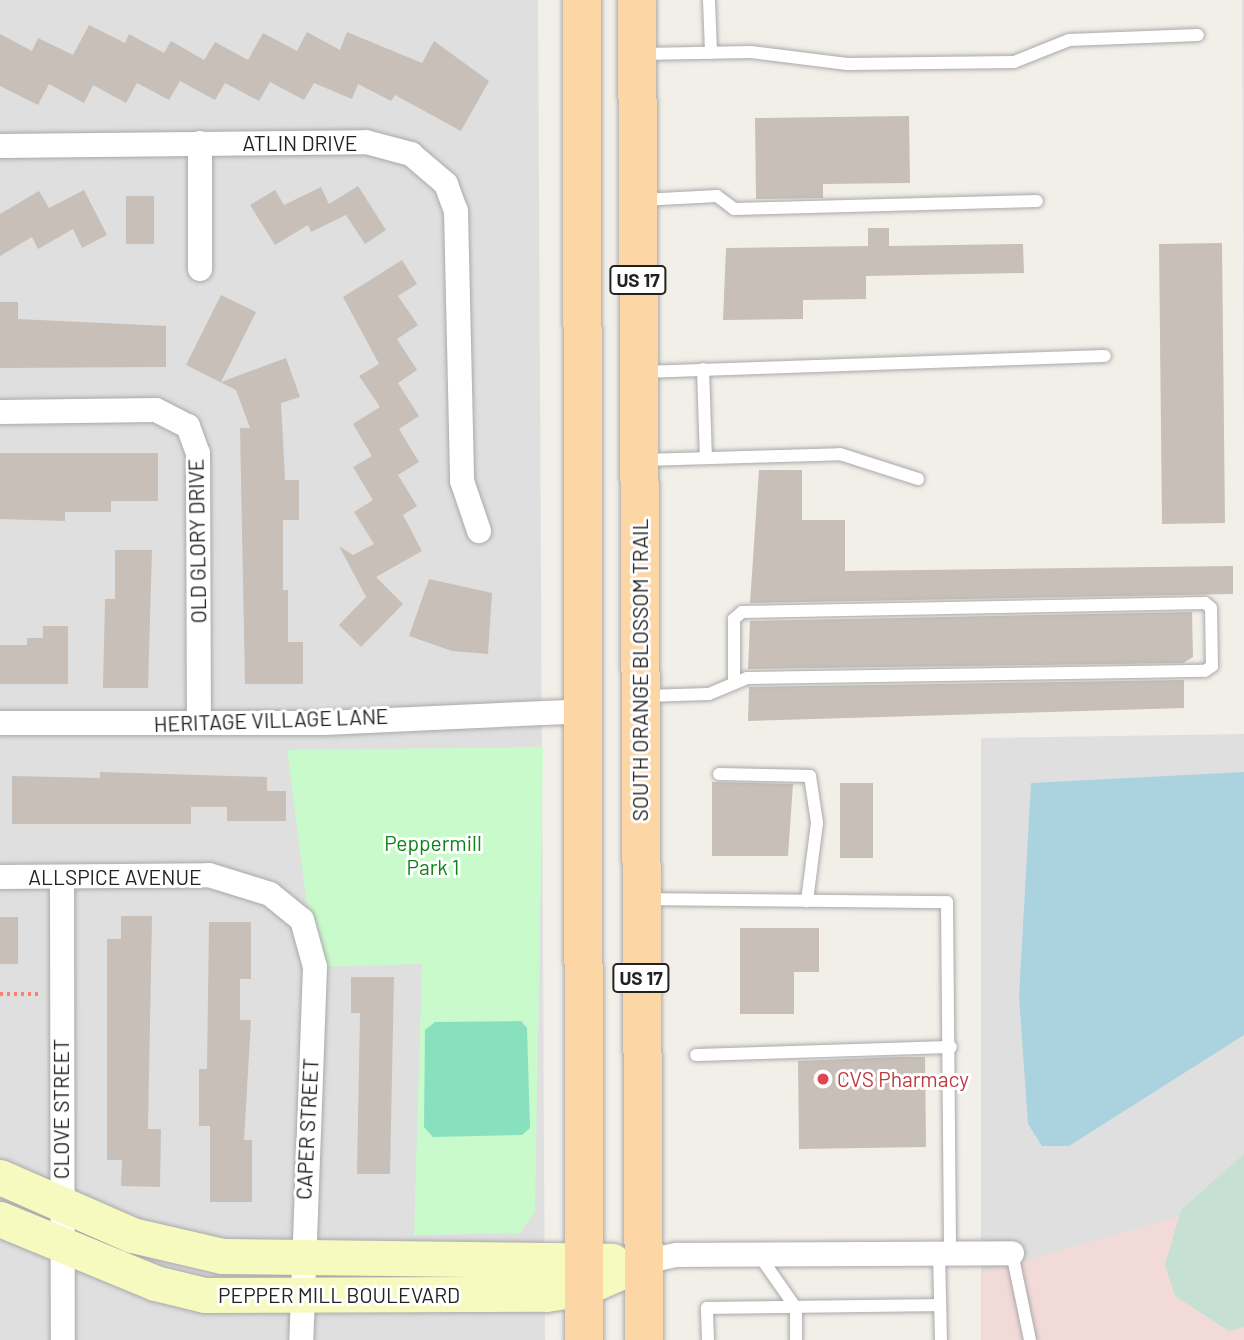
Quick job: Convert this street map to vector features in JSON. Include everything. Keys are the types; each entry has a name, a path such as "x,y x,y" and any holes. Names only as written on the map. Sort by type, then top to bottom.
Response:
{"main road":[{"name":"US 17","path":"582,0 584,1340"},
{"name":"SOUTH ORANGE BLOSSOM TRAIL","path":"637,0 644,1340"},
{"path":"582,246 604,331 639,372"},
{"path":"583,398 618,425 639,460"}],"street":[{"name":"ATLIN DRIVE","path":"0,146 366,142 411,153 446,184 461,240 462,481 479,531"},
{"path":"200,143 200,270"},
{"name":"OLD GLORY DRIVE","path":"0,412 156,410 188,425 198,453 199,723"},
{"name":"HERITAGE VILLAGE LANE","path":"0,723 199,723 584,711"},
{"name":"ALLSPICE AVENUE","path":"0,877 209,875 270,894 302,920"},
{"name":"CLOVE STREET","path":"62,877 60,1200 63,1340"},
{"name":"CAPER STREET","path":"301,1340 301,1259 315,967 302,920"},
{"name":"PEPPER MILL BOULEVARD","path":"0,1177 181,1250 584,1274 643,1262 759,1255 1012,1253"},
{"name":"PEPPER MILL BOULEVARD","path":"0,1219 155,1283 205,1295 301,1298 546,1294 584,1274"}],"lane":[{"path":"709,0 711,53"},
{"path":"637,54 711,53 847,64 1014,62 1069,40 1198,35"},
{"path":"638,201 717,197 734,209 1037,201"},
{"path":"639,372 1105,356"},
{"path":"703,369 706,458"},
{"path":"639,460 840,454 918,479"},
{"path":"640,696 709,694 747,678 1205,671 1212,666 1211,608 1205,603 742,612 734,619 734,683"},
{"path":"719,774 810,776 817,823 807,901"},
{"path":"642,899 947,902 951,1189 940,1305 941,1340"},
{"path":"696,1055 951,1047"},
{"path":"1012,1253 1030,1340"},
{"path":"759,1255 796,1308 796,1340"},
{"path":"708,1340 707,1308 940,1305"}],"path":[{"path":"39,981 39,1007"},
{"path":"0,994 39,994"}],"shaded area":[{"path":"0,0 538,0 545,1340 0,1340"},
{"path":"1242,0 1244,0 1244,437"},
{"path":"1244,734 1244,1340 981,1340 981,738"},
{"path":"1244,1198 1244,1340 981,1340 981,1273"}],"green space":[{"name":"Peppermill Park 1","path":"543,747 535,1211 520,1233 414,1235 422,964 315,967 287,750"},
{"path":"521,1021 527,1028 530,1128 522,1135 433,1137 424,1127 425,1030 435,1022"},
{"path":"1244,1154 1244,1327 1229,1331 1175,1296 1165,1265 1181,1210"}],"water":[{"path":"1244,772 1244,1035 1069,1146 1042,1146 1028,1124 1019,996 1031,783"}],"building":[{"path":"89,25 125,43 129,34 164,53 171,41 204,60 215,42 248,60 263,33 297,51 307,32 340,50 347,32 422,63 434,41 489,81 461,131 395,95 391,101 358,84 352,99 314,83 304,100 270,82 259,101 225,83 215,100 180,81 169,100 137,83 126,103 93,85 84,103 49,84 38,105 0,86 0,34 32,51 38,38 73,55"},
{"path":"909,116 910,183 823,184 823,198 756,199 755,118"},
{"path":"358,186 386,230 365,244 346,215 311,232 308,225 275,245 250,205 275,190 284,205 321,187 329,204"},
{"path":"84,190 107,235 82,248 73,229 38,249 32,237 0,256 0,214 39,191 49,208"},
{"path":"126,196 154,196 154,244 126,244"},
{"path":"868,228 889,228 889,246 1023,244 1024,273 866,276 866,299 803,300 803,319 723,320 726,248 868,246"},
{"path":"1222,243 1225,523 1162,524 1159,244"},
{"path":"402,260 417,284 398,296 418,325 397,339 417,370 398,383 419,416 399,429 419,462 398,475 417,506 403,515 422,551 376,577 403,604 361,647 339,625 366,597 339,546 353,555 374,544 354,512 373,500 353,467 372,456 353,424 380,407 359,376 379,364 343,297"},
{"path":"221,295 256,312 221,382 286,358 300,397 281,403 285,480 299,480 299,520 283,520 283,590 288,590 288,642 303,642 303,684 245,684 240,428 250,428 236,390 186,365"},
{"path":"0,302 18,302 18,319 166,326 166,367 0,368"},
{"path":"0,453 158,453 158,501 111,501 111,512 65,512 65,521 0,519"},
{"path":"759,470 802,470 802,520 845,520 845,571 1233,566 1233,594 750,603"},
{"path":"115,550 152,550 148,688 103,688 105,599 115,599"},
{"path":"429,579 492,593 488,654 452,651 409,636"},
{"path":"1192,612 1193,657 1183,663 748,669 750,621"},
{"path":"43,626 68,626 68,684 0,684 0,645 27,645 27,638 43,638"},
{"path":"1184,680 1184,708 748,721 749,687"},
{"path":"100,772 267,777 267,791 286,791 286,821 227,821 227,807 191,807 191,824 12,824 12,776 100,778"},
{"path":"712,782 793,784 788,856 712,856"},
{"path":"840,783 873,783 873,858 840,858"},
{"path":"121,916 152,916 148,1129 161,1129 160,1187 121,1186 122,1160 107,1160 107,939 121,939"},
{"path":"0,917 18,917 18,964 0,964"},
{"path":"209,922 251,922 251,979 240,979 240,1020 251,1020 244,1140 252,1140 252,1202 210,1202 210,1126 199,1126 199,1069 207,1069"},
{"path":"740,928 819,928 819,972 794,972 794,1014 740,1014"},
{"path":"351,977 394,977 390,1174 357,1174 360,1013 351,1013"},
{"name":"CVS Pharmacy","path":"925,1057 926,1147 799,1149 798,1061"}],"place":[{"name":"CVS Pharmacy","path":"823,1079"}]}
